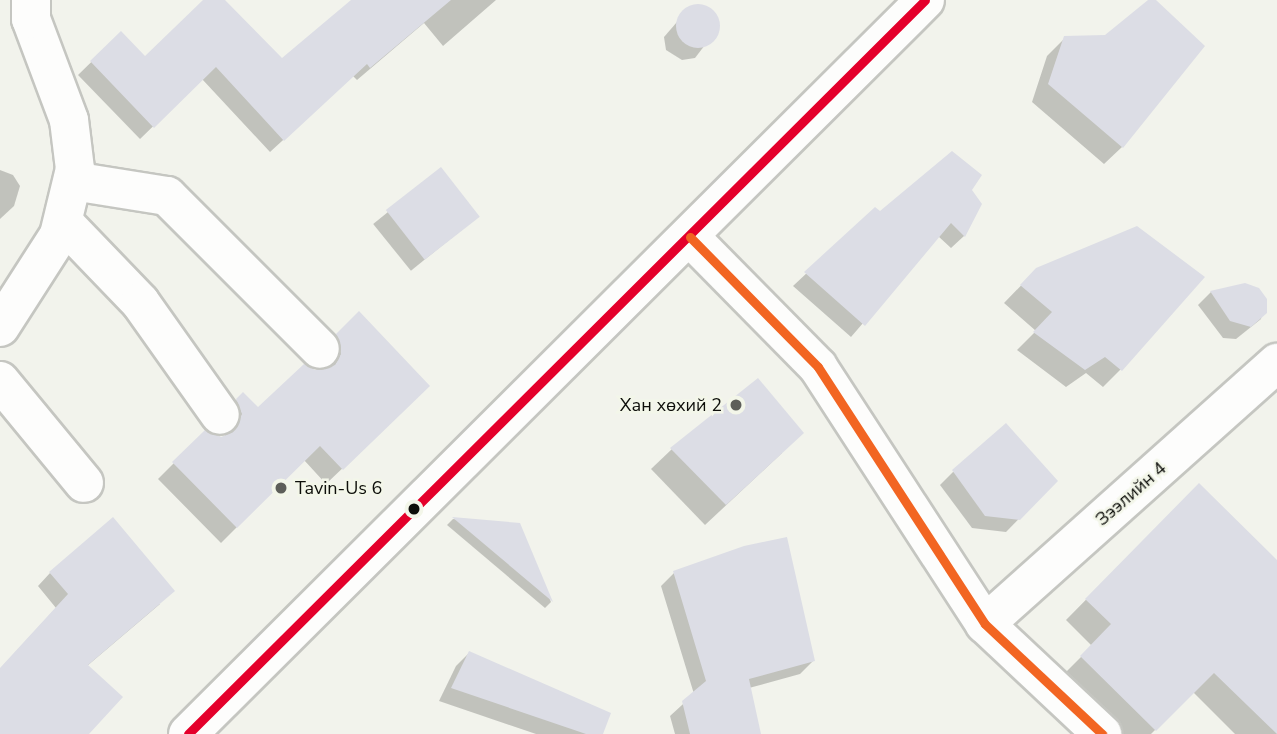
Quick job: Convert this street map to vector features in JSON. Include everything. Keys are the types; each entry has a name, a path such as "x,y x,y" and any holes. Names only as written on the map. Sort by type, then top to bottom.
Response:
{"street":[{"path":"0,327 59,235 73,181 69,120 32,19 31,0"},
{"path":"188,734 925,0"},
{"path":"73,181 167,196 320,349"},
{"path":"63,222 139,302 220,415"},
{"path":"690,237 818,367 985,624 1102,734"},
{"name":"Зээлийн 4","path":"985,624 1277,363"},
{"path":"0,381 84,483"}],"building":[{"path":"203,0 225,0 282,58 351,0 451,0 370,68 367,64 284,141 216,67 154,128 90,61 121,31 145,56"},
{"path":"1148,0 1156,0 1205,46 1123,148 1048,84 1064,36 1105,35"},
{"path":"698,4 714,10 720,26 714,42 698,48 682,42 676,26 682,10"},
{"path":"952,151 982,175 972,190 982,204 965,237 951,223 865,326 804,272 875,207 880,211"},
{"path":"441,167 480,217 425,260 386,210"},
{"path":"1137,226 1205,277 1122,371 1105,357 1085,370 1033,332 1052,312 1020,285 1036,268"},
{"path":"1245,283 1259,288 1267,299 1267,313 1251,327 1230,321 1210,291"},
{"path":"359,311 430,386 343,470 320,446 237,528 172,462 205,430 221,437 233,432 242,414 236,399 243,392 258,407 304,364 315,370 335,365 341,354 336,334"},
{"path":"758,378 804,433 726,505 670,448"},
{"path":"1006,423 1058,481 1020,520 985,516 952,470"},
{"path":"1199,483 1277,560 1277,734 1214,673 1156,731 1080,656 1111,624 1085,599"},
{"path":"113,517 175,591 88,665 123,697 89,734 0,734 0,668 68,594 49,572"},
{"path":"452,517 520,523 553,602"},
{"path":"787,537 815,661 749,679 761,734 690,734 682,701 706,681 673,571 744,546"},
{"path":"469,651 611,713 603,734 586,734 451,688"}],"transit line":[{"path":"188,734 925,0"},
{"path":"690,237 818,367 985,624 1102,734"}],"place":[{"name":"Хан хөхий 2","path":"736,405"},
{"name":"Tavin-Us 6","path":"281,488"}]}
